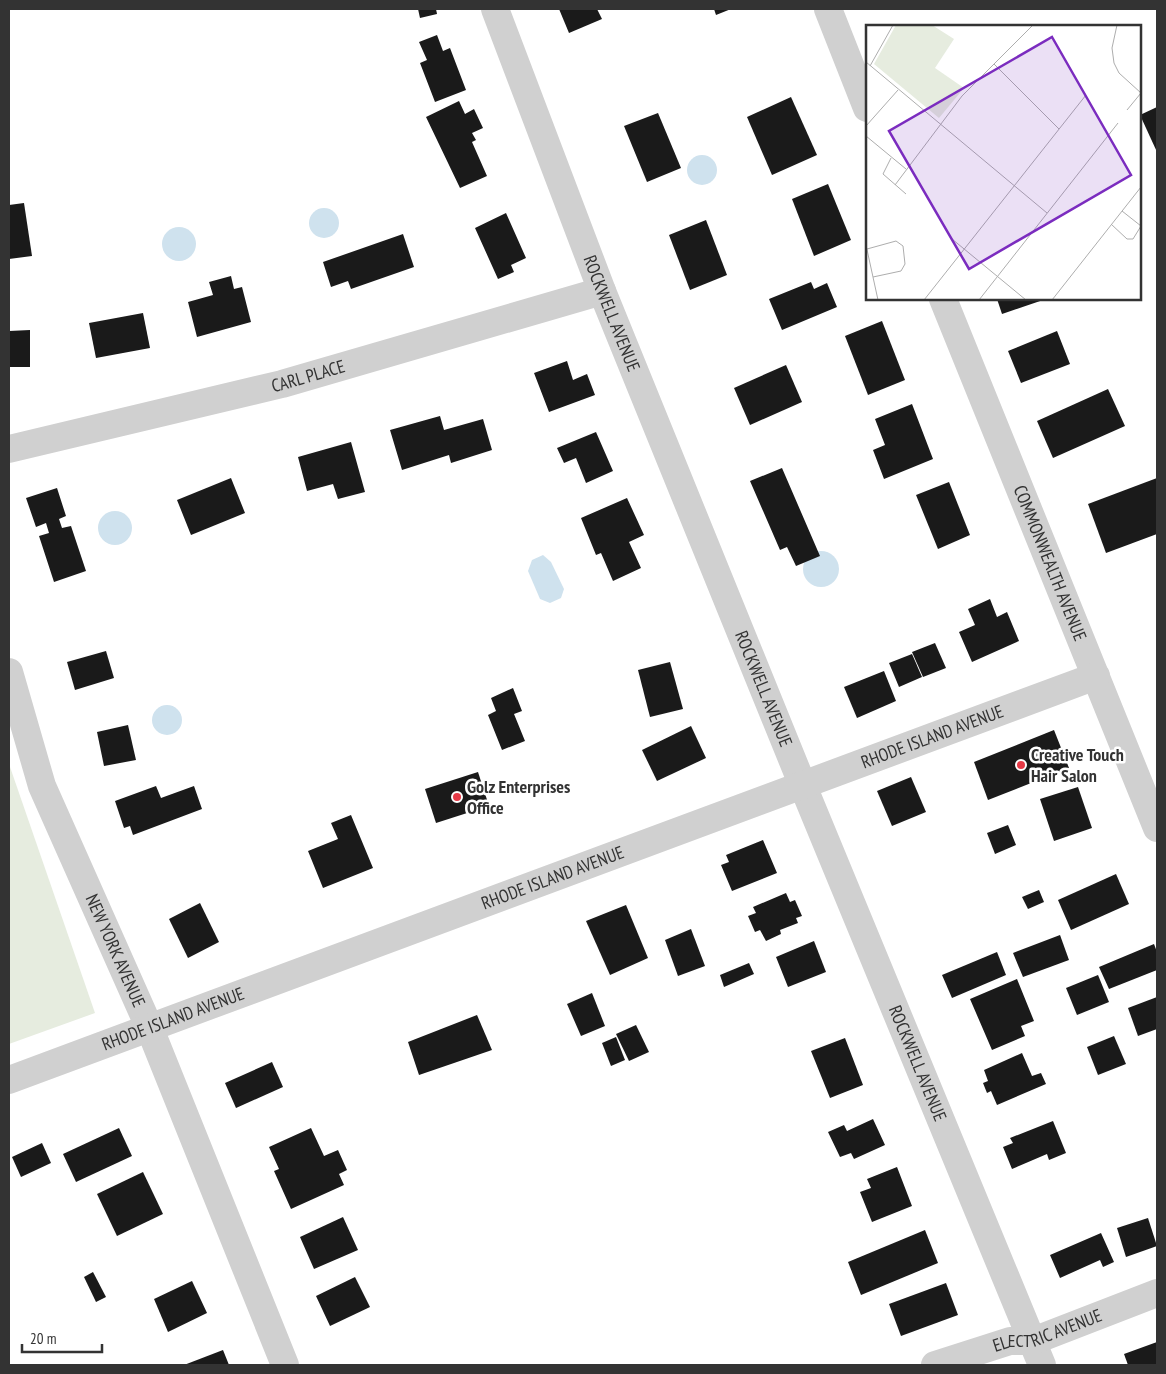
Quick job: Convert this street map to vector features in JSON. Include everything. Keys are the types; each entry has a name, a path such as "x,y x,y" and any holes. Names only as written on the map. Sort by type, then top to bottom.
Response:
{"street":[{"name":"ROCKWELL AVENUE","path":"495,9 602,291 803,786 1037,1353"},
{"path":"828,9 866,105"},
{"name":"CARL PLACE","path":"9,449 282,384 602,291"},
{"name":"COMMONWEALTH AVENUE","path":"943,300 1157,828"},
{"name":"NEW YORK AVENUE","path":"9,672 42,786 150,1028 285,1365"},
{"name":"RHODE ISLAND AVENUE","path":"9,1080 1096,676"},
{"name":"ELECTRIC AVENUE","path":"935,1365 1010,1341 1037,1353 1157,1293"}],"shaded area":[{"path":"9,764 95,1013 9,1044"}],"water":[{"path":"702,155 713,159 717,170 713,181 702,185 691,181 687,170 691,159"},
{"path":"324,208 334,213 339,223 334,233 324,238 314,233 309,223 314,213"},
{"path":"179,227 191,232 196,244 191,256 179,261 167,256 162,244 167,232"},
{"path":"115,511 122,512 127,516 131,521 131,535 127,540 122,544 115,545 108,544 103,540 99,535 98,528 99,521 103,516 108,512"},
{"path":"821,551 828,552 834,556 838,562 838,576 834,582 828,586 821,587 814,586 808,582 804,576 803,569 804,562 808,556 814,552"},
{"path":"543,555 551,562 564,589 561,598 550,603 540,599 528,571 532,560"},
{"path":"167,705 178,709 182,720 178,731 167,735 156,731 152,720 156,709"}],"building":[{"path":"418,9 436,9 437,14 420,18"},
{"path":"559,9 597,9 602,19 569,33"},
{"path":"714,9 731,9 716,15"},
{"path":"437,35 443,51 450,48 466,90 435,102 420,63 427,60 419,42"},
{"path":"791,97 817,155 772,175 747,117"},
{"path":"459,101 465,114 474,109 483,128 472,133 476,140 472,142 487,176 460,188 426,117"},
{"path":"1157,107 1157,152 1141,117 1141,115"},
{"path":"658,113 681,168 647,182 624,126"},
{"path":"828,184 851,240 814,256 792,199"},
{"path":"24,203 32,256 9,259 9,205"},
{"path":"506,213 526,258 511,265 514,272 498,279 475,228"},
{"path":"706,220 727,275 690,290 669,235"},
{"path":"403,234 414,267 351,289 348,281 331,287 323,262"},
{"path":"231,276 234,289 242,287 251,322 197,337 188,302 213,295 209,282"},
{"path":"811,282 814,289 827,283 837,307 782,330 769,299"},
{"path":"997,300 1043,300 1002,314"},
{"path":"143,313 150,348 96,358 89,323"},
{"path":"882,321 905,380 868,395 845,336"},
{"path":"30,330 30,367 9,367 9,331"},
{"path":"1057,331 1070,364 1021,383 1008,351"},
{"path":"567,361 573,380 587,374 595,395 549,412 534,373"},
{"path":"786,365 802,402 750,425 734,388"},
{"path":"1108,389 1125,426 1053,458 1037,421"},
{"path":"912,404 933,459 884,479 873,450 885,445 875,419"},
{"path":"440,416 444,430 483,419 492,450 451,463 449,455 402,470 390,430"},
{"path":"596,432 613,471 586,483 576,458 564,463 557,448"},
{"path":"351,442 365,492 338,499 333,484 307,491 298,457"},
{"path":"782,468 820,556 796,566 787,547 780,550 750,481"},
{"path":"231,478 245,513 191,535 177,500"},
{"path":"1157,478 1157,534 1106,553 1088,504"},
{"path":"949,482 970,535 938,549 916,495"},
{"path":"57,488 66,516 59,519 62,528 71,526 86,571 54,582 39,536 49,533 46,523 36,527 26,498"},
{"path":"627,498 644,535 629,542 641,568 613,581 601,553 596,555 581,518"},
{"path":"990,599 997,617 1007,612 1019,641 972,662 959,632 975,625 968,609"},
{"path":"935,643 946,668 923,677 912,652"},
{"path":"106,651 114,678 75,690 67,662"},
{"path":"912,654 922,677 899,687 889,663"},
{"path":"670,662 683,709 650,717 638,670"},
{"path":"884,671 896,701 857,718 844,687"},
{"path":"513,688 522,711 514,714 525,741 502,750 488,715 496,711 491,698"},
{"path":"128,725 136,760 104,766 97,732"},
{"path":"691,726 706,758 657,781 642,750"},
{"name":"Creative Touch Hair Salon","path":"1054,730 1069,768 988,800 974,762"},
{"name":"Golz Enterprises Office","path":"478,772 489,806 436,823 425,789"},
{"path":"911,777 926,812 892,826 877,791"},
{"path":"156,786 161,798 194,786 202,809 133,835 130,826 124,828 115,801"},
{"path":"1078,787 1092,828 1054,841 1040,799"},
{"path":"351,815 373,868 323,888 308,851 338,839 331,823"},
{"path":"1008,825 1016,845 995,854 987,833"},
{"path":"763,840 777,873 732,891 721,865 729,862 726,855"},
{"path":"1116,874 1129,904 1071,930 1058,900"},
{"path":"1039,890 1044,902 1028,909 1022,897"},
{"path":"786,893 790,902 795,900 802,916 796,918 798,923 780,930 781,934 766,941 760,930 755,932 748,916 756,913 753,907"},
{"path":"200,903 219,942 188,958 169,919"},
{"path":"626,905 648,958 610,975 586,921"},
{"path":"691,929 705,966 678,976 665,940"},
{"path":"1060,935 1069,960 1023,977 1013,953"},
{"path":"814,941 826,972 788,987 776,957"},
{"path":"1154,944 1157,952 1157,970 1109,989 1099,967"},
{"path":"997,952 1006,975 952,998 942,975"},
{"path":"749,963 754,974 724,987 720,975"},
{"path":"1098,975 1109,1002 1077,1015 1066,988"},
{"path":"1017,979 1034,1021 1021,1026 1025,1036 992,1050 970,999"},
{"path":"592,993 605,1026 581,1036 567,1004"},
{"path":"1157,997 1157,1029 1138,1036 1128,1008"},
{"path":"477,1015 492,1050 419,1075 408,1042"},
{"path":"636,1025 649,1052 629,1061 616,1034"},
{"path":"1114,1036 1126,1064 1098,1075 1087,1047"},
{"path":"616,1037 625,1060 611,1066 602,1043"},
{"path":"845,1038 863,1085 830,1098 811,1051"},
{"path":"1022,1053 1032,1076 1041,1073 1046,1084 997,1105 991,1091 987,1093 983,1083 988,1081 984,1070"},
{"path":"272,1062 283,1087 236,1108 225,1083"},
{"path":"873,1119 885,1145 854,1159 851,1153 840,1157 828,1132 844,1125 847,1131"},
{"path":"1053,1121 1066,1153 1049,1160 1047,1154 1012,1169 1003,1147 1013,1143 1010,1138"},
{"path":"119,1128 132,1156 76,1182 63,1154"},
{"path":"311,1128 324,1156 338,1150 347,1170 339,1174 344,1185 291,1209 274,1171 279,1169 269,1147"},
{"path":"42,1143 51,1163 21,1177 12,1157"},
{"path":"897,1167 912,1206 872,1222 860,1192 871,1188 867,1179"},
{"path":"143,1172 163,1214 117,1236 97,1194"},
{"path":"343,1217 358,1250 314,1269 300,1237"},
{"path":"1148,1218 1157,1246 1126,1257 1117,1228"},
{"path":"925,1230 938,1263 861,1295 848,1262"},
{"path":"1101,1233 1114,1262 1103,1267 1100,1260 1060,1278 1050,1255"},
{"path":"93,1272 106,1297 96,1302 84,1277"},
{"path":"355,1277 370,1307 330,1326 316,1296"},
{"path":"192,1281 207,1313 168,1332 154,1299"},
{"path":"946,1283 958,1315 901,1336 889,1304"},
{"path":"1157,1342 1157,1365 1128,1365 1124,1354"},
{"path":"223,1350 229,1365 184,1365"}],"place":[{"name":"Creative Touch Hair Salon","path":"1021,765"},
{"name":"Golz Enterprises Office","path":"457,797"}]}
